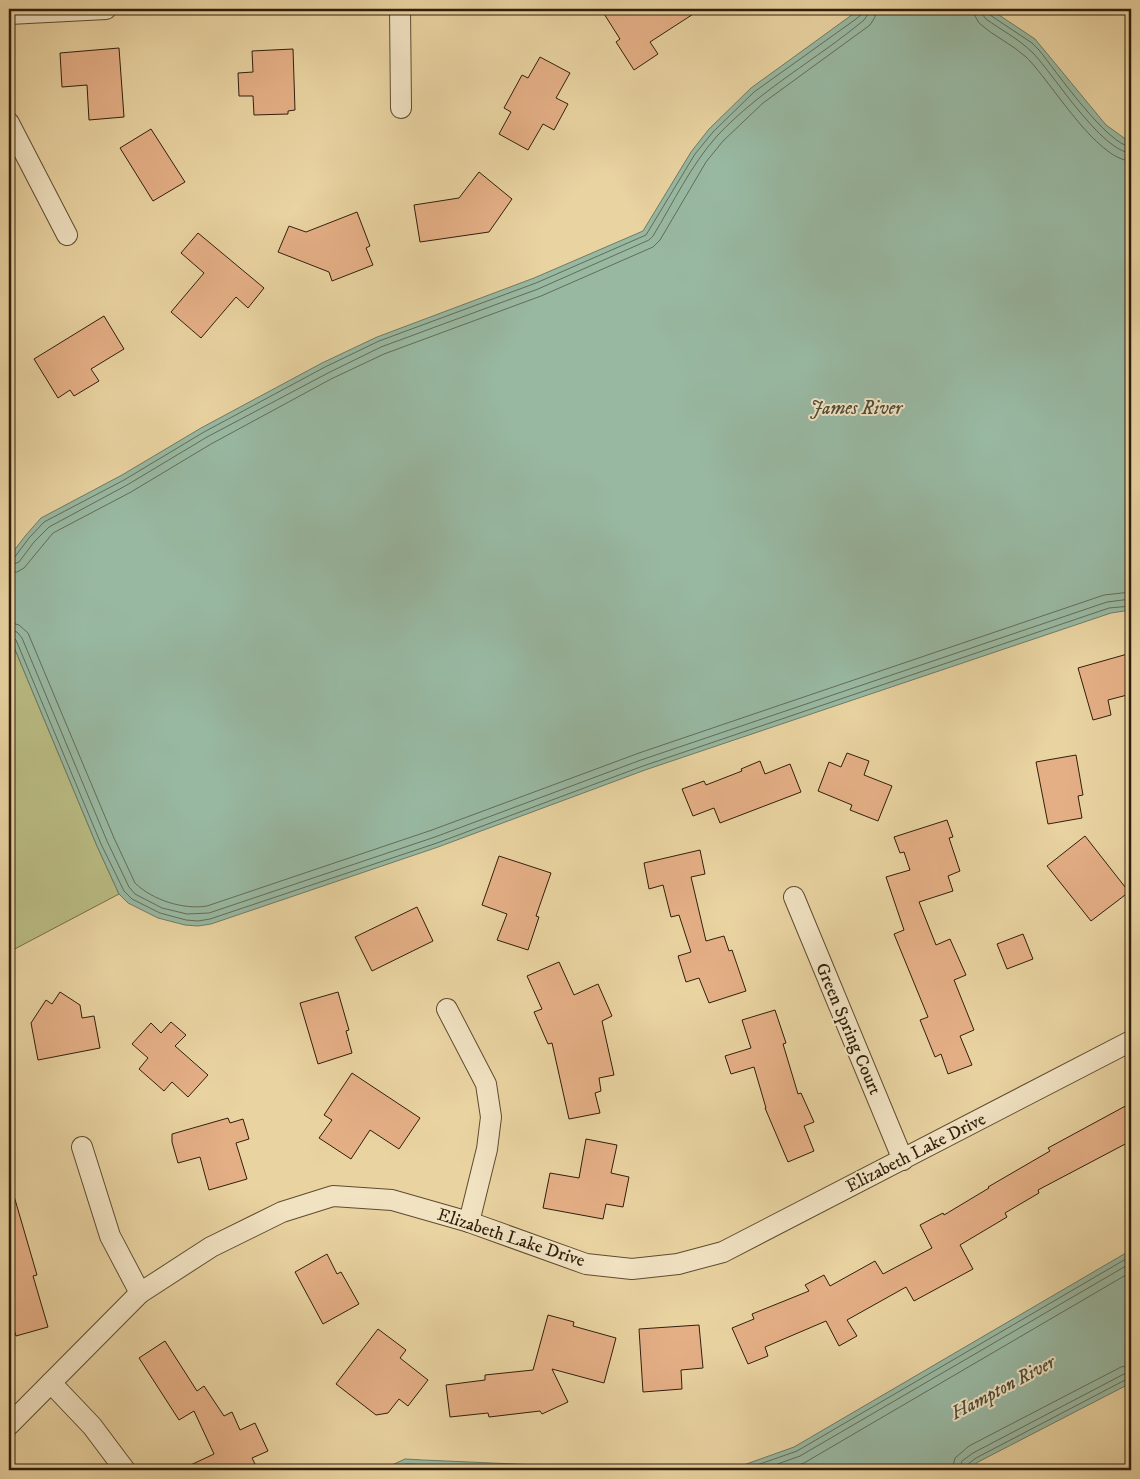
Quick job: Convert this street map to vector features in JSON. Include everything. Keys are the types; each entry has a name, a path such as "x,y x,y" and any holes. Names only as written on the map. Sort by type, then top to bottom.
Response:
{"street":[{"path":"9,14 106,9"},
{"path":"400,9 401,108"},
{"path":"9,123 67,235"},
{"name":"Green Spring Court","path":"794,897 903,1160"},
{"path":"447,1009 486,1084 491,1117 487,1148 469,1222"},
{"name":"Elizabeth Lake Drive","path":"9,1426 140,1293 210,1247 282,1212 333,1196 392,1200 469,1222 586,1264 632,1269 678,1264 724,1252 1131,1041"},
{"path":"82,1147 110,1236 140,1293"},
{"path":"51,1383 92,1426 125,1470"}],"green space":[{"path":"9,635 119,894 9,952"}],"water":[{"name":"James River","path":"860,9 990,9 1035,39 1106,125 1131,143 1131,610 1111,613 645,770 438,847 211,924 185,925 158,918 128,903 119,894 97,846 9,635 9,557 26,535 41,518 122,475 201,428 322,363 377,337 534,278 643,231 691,152 709,129 751,88"},
{"name":"Hampton River","path":"1131,1250 1131,1383 978,1462 968,1470 695,1470 738,1467 794,1447"},
{"path":"405,1459 653,1470 386,1470"}],"building":[{"path":"601,9 701,9 650,42 658,54 634,70 616,42 620,39"},
{"path":"119,48 124,117 89,120 87,85 62,87 60,53"},
{"path":"293,49 295,110 288,111 288,114 254,115 253,96 239,96 238,73 253,72 252,51"},
{"path":"540,57 570,73 556,98 568,104 554,130 543,124 528,150 499,134 511,112 504,108 522,75 528,78"},
{"path":"151,129 185,182 153,201 120,148"},
{"path":"479,172 512,199 489,232 420,242 414,205 459,198"},
{"path":"357,212 370,246 366,248 373,265 332,281 329,272 278,252 289,226 306,232"},
{"path":"198,233 264,288 248,308 236,297 201,338 171,312 204,273 181,253"},
{"path":"104,316 124,349 91,369 99,381 74,396 70,390 58,398 34,359"},
{"path":"1131,653 1131,694 1108,700 1111,715 1093,720 1078,668"},
{"path":"847,753 869,761 864,775 892,786 878,821 850,810 852,805 818,791 829,762 841,767"},
{"path":"1076,755 1083,795 1078,796 1082,818 1048,824 1036,762"},
{"path":"760,761 765,774 790,764 801,792 720,823 714,808 693,816 682,789 704,781 706,785 742,771 741,769"},
{"path":"947,820 953,837 949,838 960,871 948,876 953,891 919,902 936,945 950,939 966,975 954,980 974,1030 960,1036 972,1065 948,1074 941,1054 935,1057 920,1020 928,1017 894,934 904,930 886,877 910,870 904,852 900,853 894,837"},
{"path":"1085,836 1129,892 1091,921 1047,866"},
{"path":"700,850 705,874 691,877 706,941 724,936 729,951 732,950 746,991 709,1003 699,978 686,982 678,956 691,952 679,915 671,917 663,885 649,889 644,863"},
{"path":"499,856 551,873 536,916 539,917 528,950 497,940 507,914 482,905"},
{"path":"417,907 433,941 372,971 355,937"},
{"path":"1023,934 1033,959 1007,969 997,944"},
{"path":"559,962 574,995 598,984 612,1016 602,1021 614,1075 599,1078 601,1091 595,1093 600,1113 569,1119 552,1043 548,1044 534,1012 542,1009 527,976"},
{"path":"60,992 80,1005 82,1018 94,1016 100,1048 38,1060 31,1023 46,1000 52,1004"},
{"path":"338,992 349,1030 346,1031 352,1053 318,1064 300,1003"},
{"path":"775,1010 786,1043 783,1044 798,1094 801,1093 814,1122 804,1126 814,1151 788,1162 765,1108 754,1067 731,1074 725,1056 751,1048 742,1020"},
{"path":"171,1022 186,1035 175,1046 208,1075 188,1097 172,1082 164,1091 139,1069 148,1058 132,1044 151,1023 161,1033"},
{"path":"352,1073 420,1118 399,1149 370,1130 351,1159 319,1138 332,1120 324,1115"},
{"path":"1131,1103 1131,1141 1038,1190 1039,1193 1005,1213 1007,1217 960,1245 973,1269 914,1301 906,1287 847,1320 857,1336 839,1346 826,1321 765,1347 768,1356 748,1364 732,1328 754,1319 752,1314 809,1291 805,1285 824,1275 830,1286 875,1261 883,1274 932,1248 920,1225 943,1213 944,1215 1050,1151 1048,1148"},
{"path":"228,1118 230,1123 243,1119 249,1139 236,1143 247,1179 209,1190 200,1157 178,1163 172,1142 172,1134"},
{"path":"586,1139 617,1145 611,1173 629,1177 623,1207 606,1204 603,1219 543,1208 550,1173 579,1178"},
{"path":"9,1196 14,1196 37,1275 33,1276 48,1327 16,1336 9,1313"},
{"path":"327,1254 337,1274 341,1272 359,1304 323,1324 295,1272"},
{"path":"548,1315 574,1322 573,1326 616,1338 604,1383 552,1369 568,1402 542,1414 540,1411 489,1417 488,1413 450,1417 446,1385 485,1380 485,1375 533,1370"},
{"path":"699,1325 703,1368 681,1370 682,1389 643,1392 639,1329"},
{"path":"378,1329 406,1350 400,1358 428,1380 408,1406 399,1399 388,1413 376,1415 336,1384"},
{"path":"165,1341 197,1391 204,1386 224,1416 232,1412 240,1430 255,1423 268,1451 252,1458 258,1470 180,1470 214,1454 194,1411 179,1420 139,1358"}]}
